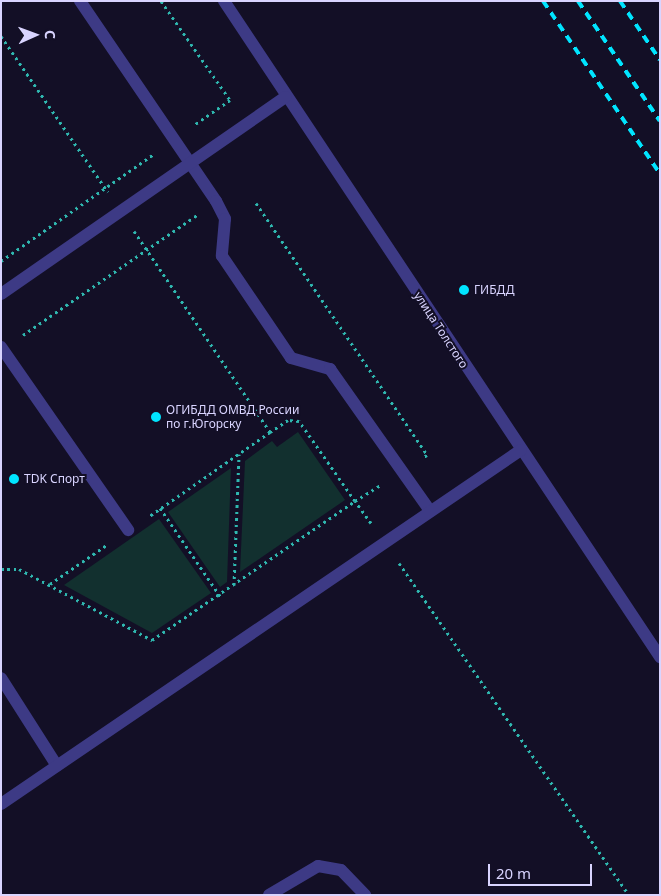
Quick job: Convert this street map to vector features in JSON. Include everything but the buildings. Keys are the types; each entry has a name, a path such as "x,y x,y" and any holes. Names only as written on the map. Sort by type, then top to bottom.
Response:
{"street":[{"path":"80,1 216,202 225,219 222,256 291,358 330,369 430,511"},
{"name":"улица Толстого","path":"224,1 660,657"},
{"path":"1,294 286,96"},
{"path":"2,348 128,530"},
{"path":"1,804 521,450"},
{"path":"1,678 57,766"},
{"path":"269,895 318,866 341,870 365,895"}],"path":[{"path":"1,261 230,100 161,1"},
{"path":"1,36 270,432"},
{"path":"2,348 216,202"},
{"path":"256,203 427,454"},
{"path":"50,584 288,420 300,421 629,895"},
{"path":"234,585 239,453"},
{"path":"1,569 19,569 152,640 220,596 355,502"},
{"path":"160,508 220,596"}],"green space":[{"path":"298,432 345,500 240,572 245,461 272,441 277,447"},
{"path":"231,468 227,582 220,587 168,512"},
{"path":"159,519 211,593 152,633 64,585"}],"railway":[{"path":"543,1 660,174"},
{"path":"578,1 660,121"},
{"path":"620,1 660,60"}],"place":[{"name":"ГИБДД","path":"464,290"},
{"name":"ОГИБДД ОМВД России по г.Югорску","path":"156,417"},
{"name":"TDK Спорт","path":"14,479"}]}
